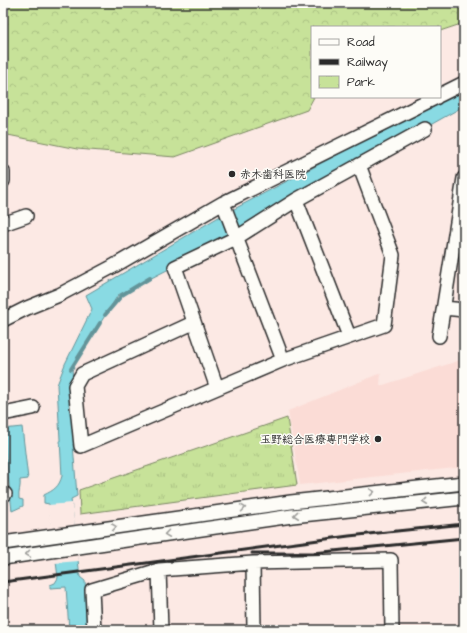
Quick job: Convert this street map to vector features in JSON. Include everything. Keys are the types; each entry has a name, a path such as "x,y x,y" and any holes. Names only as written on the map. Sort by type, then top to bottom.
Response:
{"street":[{"path":"441,94 464,83"},
{"path":"3,320 59,295 112,267 223,203 435,98"},
{"path":"217,388 193,323 175,267 236,238 296,200 426,130"},
{"path":"193,323 82,374 75,386 81,446 283,360 384,325 393,255 359,165"},
{"path":"3,172 3,181"},
{"path":"439,336 464,178"},
{"path":"296,200 349,336"},
{"path":"223,203 283,360"},
{"path":"3,224 26,216"},
{"path":"444,308 464,310"},
{"path":"3,414 33,408"},
{"path":"3,543 291,502 464,483"},
{"path":"3,558 292,516 464,498"},
{"path":"94,630 92,590 159,570 253,563 391,560 392,630"},
{"path":"253,563 254,630"},
{"path":"159,570 161,630"}],"shaded area":[{"name":"玉野総合医療専門学校","path":"464,359 464,467 300,485 288,411 381,373 380,386"}],"green space":[{"path":"3,3 464,3 464,23 441,31 441,26 311,26 311,98 313,98 307,110 175,157 77,149 3,134"},
{"path":"287,418 297,485 80,514 79,490"}],"water":[{"path":"464,88 464,106 228,239 118,295 72,368 77,443 73,444 77,496 71,499 80,577 85,581 88,630 69,630 66,587 50,588 50,585 55,583 58,578 49,504 44,503 44,495 56,488 62,476 57,385 65,364 92,309 86,295 217,218"},
{"path":"22,427 28,479 20,480 19,499 23,500 23,506 12,511 3,429"}],"pier":[{"path":"72,503 79,561 55,563 48,505"}],"waterway":[{"path":"105,315 122,295 150,278"},
{"path":"71,369 100,323"}],"railway":[{"path":"3,582 349,536 464,524"},
{"path":"252,553 313,553 464,538"}],"place":[{"name":"赤木歯科医院","path":"232,174"},
{"name":"玉野総合医療専門学校","path":"378,439"}]}
